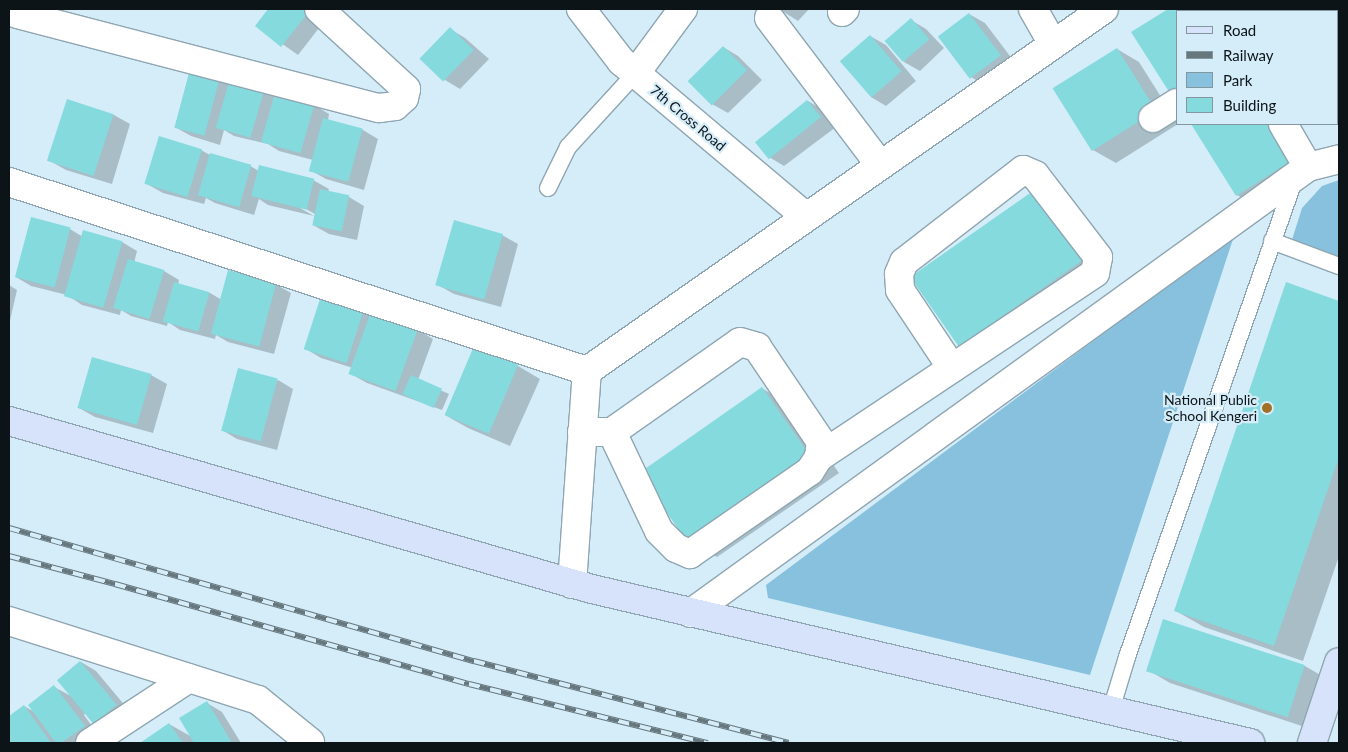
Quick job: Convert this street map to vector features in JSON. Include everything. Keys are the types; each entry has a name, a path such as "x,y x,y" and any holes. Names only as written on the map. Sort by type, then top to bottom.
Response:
{"street":[{"path":"15,16 379,108 395,106 404,98 406,89 319,9"},
{"name":"7th Cross Road","path":"581,9 621,61 635,74 806,217"},
{"path":"635,74 683,9"},
{"path":"1033,9 1053,44"},
{"path":"587,371 1104,9"},
{"path":"769,18 880,165"},
{"path":"1153,118 1176,104"},
{"path":"1283,125 1302,171"},
{"path":"691,613 1302,171 1339,159"},
{"path":"818,457 952,368 1094,273 1098,257 1035,175 1023,170 904,262 899,274 900,290 952,368"},
{"path":"9,182 587,371"},
{"path":"582,432 612,432 740,342 756,347 822,442 818,457 810,471 690,554 676,548 659,531 612,432"},
{"path":"572,584 587,371"},
{"path":"9,421 572,584 1250,743"},
{"path":"9,621 258,700 308,743"},
{"path":"1312,743 1339,662"},
{"path":"90,743 189,678"}],"lane":[{"path":"548,188 568,147 635,74"},
{"path":"1111,710 1127,657 1272,242 1302,171"},
{"path":"1272,242 1339,266"}],"green space":[{"path":"1339,180 1339,258 1291,243 1302,208 1322,186"},
{"path":"1234,236 1090,675 768,598 766,585"}],"building":[{"path":"268,9 311,9 281,47 255,26"},
{"path":"1168,9 1201,10 1176,10 1176,96 1173,98 1131,32"},
{"path":"1265,9 1306,9 1306,10"},
{"path":"969,13 1001,55 970,79 938,36"},
{"path":"911,18 929,39 903,62 885,41"},
{"path":"1339,21 1339,115 1338,115"},
{"path":"450,27 474,50 443,82 419,59"},
{"path":"870,35 901,71 871,97 840,61"},
{"path":"723,46 747,70 712,105 688,81"},
{"path":"1117,48 1156,111 1092,151 1053,88"},
{"path":"192,62 222,70 204,136 174,128"},
{"path":"231,75 266,85 250,138 216,128"},
{"path":"275,93 314,104 300,153 261,142"},
{"path":"67,99 114,114 94,176 47,161"},
{"path":"807,100 821,117 769,159 755,142"},
{"path":"323,118 363,129 348,182 309,171"},
{"path":"1192,125 1267,125 1290,162 1236,196"},
{"path":"159,136 202,149 187,197 144,184"},
{"path":"210,153 251,165 239,207 198,195"},
{"path":"259,165 314,179 307,210 251,196"},
{"path":"320,189 349,195 342,231 312,225"},
{"path":"1033,191 1082,261 959,347 910,277"},
{"path":"31,217 71,228 55,287 15,277"},
{"path":"454,220 503,234 484,299 435,285"},
{"path":"83,230 122,241 103,308 64,296"},
{"path":"128,259 164,270 149,319 113,308"},
{"path":"228,270 276,283 259,347 211,334"},
{"path":"174,282 210,292 198,332 163,321"},
{"path":"1286,282 1339,301 1339,457 1274,646 1174,611"},
{"path":"321,296 364,310 346,363 304,349"},
{"path":"371,312 418,329 395,391 348,374"},
{"path":"474,346 518,365 489,434 445,415"},
{"path":"92,357 152,374 137,425 77,408"},
{"path":"238,368 278,379 261,441 221,431"},
{"path":"411,375 442,389 434,408 402,394"},
{"path":"762,387 811,457 688,543 639,473"},
{"path":"1163,619 1305,665 1288,717 1146,671"},
{"path":"80,661 117,705 94,724 57,680"},
{"path":"54,685 85,726 61,743 56,743 28,705"},
{"path":"207,701 232,743 194,743 179,718"},
{"path":"24,705 51,743 9,743 9,716"},
{"path":"169,723 183,743 140,743"}],"railway":[{"path":"9,528 474,661 788,743"},
{"path":"9,556 469,684 708,743"}],"place":[{"name":"National Public School Kengeri","path":"1267,408"}]}
